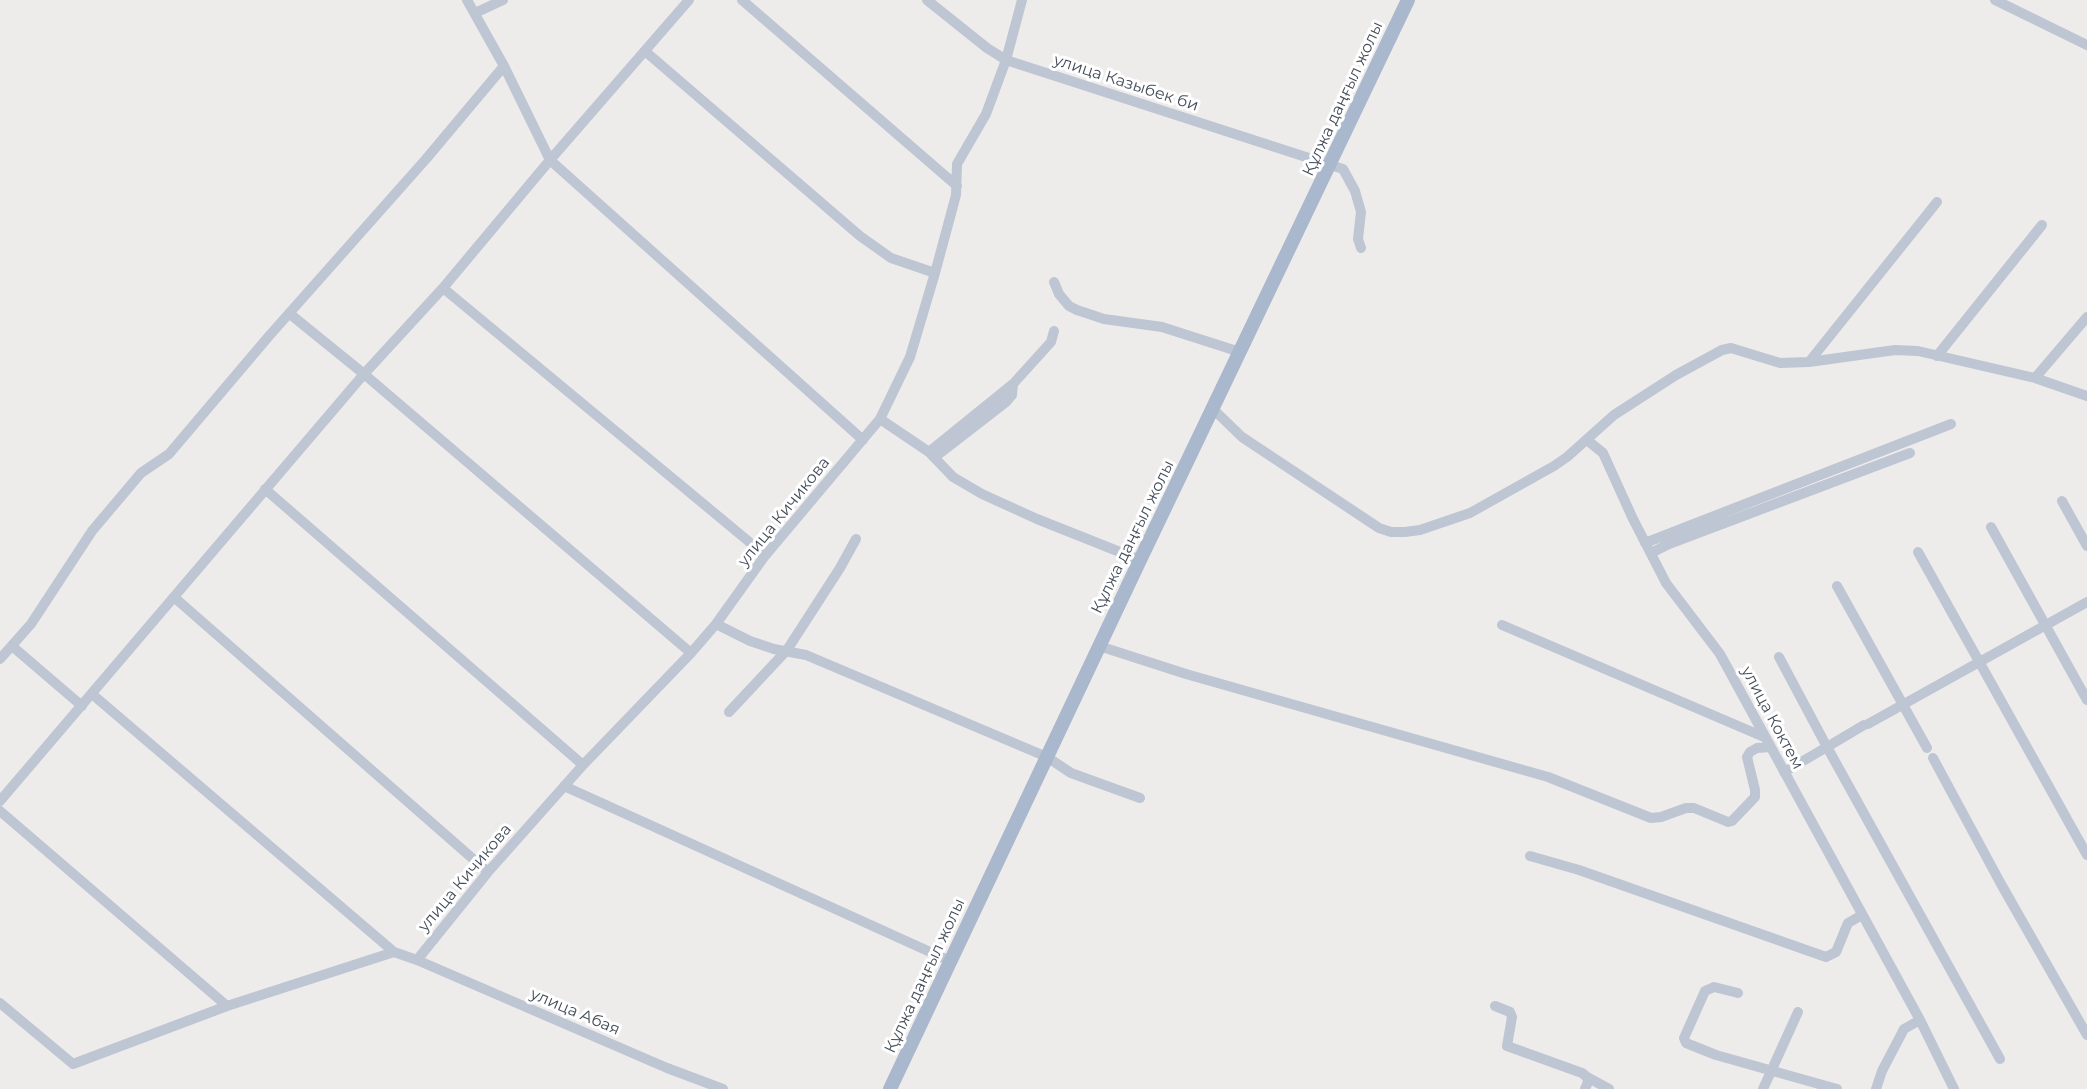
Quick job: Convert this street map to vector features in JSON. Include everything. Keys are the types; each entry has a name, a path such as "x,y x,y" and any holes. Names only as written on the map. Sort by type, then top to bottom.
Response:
{"main road":[{"name":"Құлжа даңғыл жолы","path":"890,1089 1408,0"}],"street":[{"path":"467,0 504,66 550,160 863,440"},
{"path":"475,13 502,0"},
{"path":"0,801 265,489 364,374 443,288 689,0"},
{"path":"742,0 957,186"},
{"name":"улица Казыбек би","path":"927,0 987,48 1006,60 1331,164"},
{"name":"улица Кичикова","path":"417,960 488,872 564,786 692,653 764,557 880,419 910,357 935,273 957,186 957,164 986,114 1006,60 1022,0"},
{"path":"1995,0 2087,45"},
{"path":"646,52 860,236 891,258 935,273"},
{"path":"0,659 37,614 92,531 141,472 170,454 269,336 434,150 504,66"},
{"path":"1331,164 1343,169 1355,191 1361,212 1358,239 1361,248"},
{"path":"1809,362 1937,202"},
{"path":"1937,356 2043,225"},
{"path":"1054,282 1059,294 1069,306 1077,310 1104,318 1147,324 1179,332 1240,352"},
{"path":"443,288 759,550 764,557"},
{"path":"290,314 364,374 692,653"},
{"path":"2035,378 2087,317"},
{"path":"932,454 1013,384 1051,342 1054,331"},
{"path":"1213,409 1242,437 1380,528 1391,532 1420,530 1470,513 1554,466 1587,440 1614,414 1676,375 1722,350 1731,348 1780,363 1809,362 1895,350 1918,351 2035,378 2087,396"},
{"path":"880,419 932,454 953,477 982,494 1140,561"},
{"path":"1648,548 1951,424"},
{"name":"улица Коктем","path":"1587,440 1603,453 1666,583 1720,654 1920,1020 1954,1089"},
{"path":"1648,548 1669,544 1910,453"},
{"path":"265,489 583,765"},
{"path":"2062,501 2087,546"},
{"path":"1991,527 2087,700"},
{"path":"729,712 787,650 856,539"},
{"path":"1918,552 2087,855"},
{"path":"1837,586 1927,748"},
{"path":"174,598 488,872"},
{"path":"1784,772 1903,703 1980,663 2087,602"},
{"path":"716,624 750,641 774,649 806,655 1047,757 1071,773 1140,798"},
{"path":"1502,625 1767,742"},
{"path":"12,645 82,705"},
{"path":"1099,646 1186,674 1548,777 1651,818 1686,808 1695,808 1728,822 1732,821 1755,797 1747,757 1750,752 1767,742"},
{"path":"1779,657 2000,1059"},
{"path":"92,694 394,952"},
{"path":"1934,758 2001,884 2087,1035"},
{"path":"564,786 950,961"},
{"path":"0,811 227,1006"},
{"path":"1530,856 1579,870 1826,957 1836,952 1848,923 1862,915"},
{"path":"0,1003 73,1064 227,1006 394,952"},
{"name":"улица Абая","path":"394,952 667,1068 723,1089"},
{"path":"1738,993 1714,987 1705,991 1684,1040 1689,1045 1716,1055 1837,1089"},
{"path":"1495,1006 1510,1012 1512,1017 1507,1046 1559,1063 1610,1089"},
{"path":"1763,1089 1797,1012"},
{"path":"1876,1089 1882,1071 1904,1029 1920,1020"},
{"path":"1585,1089 1588,1082 1587,1077"}]}
